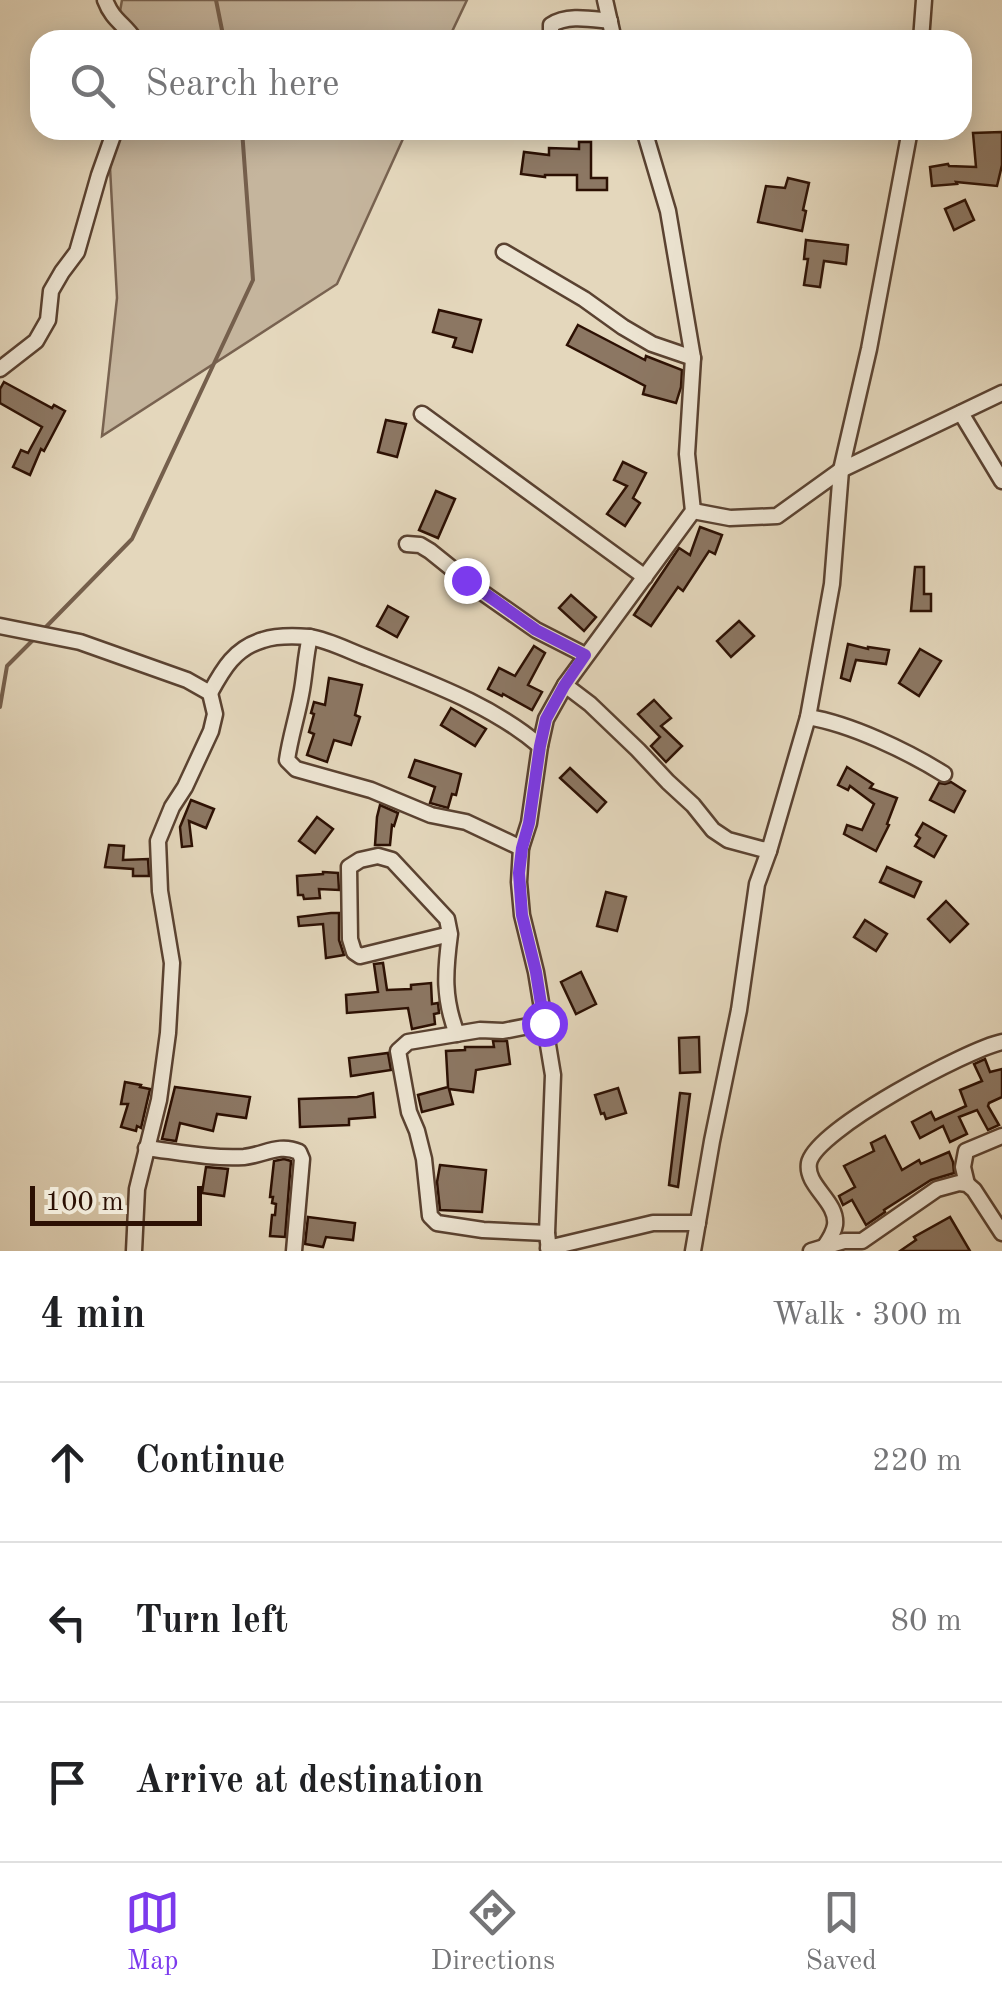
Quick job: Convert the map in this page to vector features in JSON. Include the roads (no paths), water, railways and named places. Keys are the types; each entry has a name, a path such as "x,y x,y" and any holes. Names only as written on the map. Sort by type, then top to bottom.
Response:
{"street":[{"path":"105,0 113,18 125,30"},
{"path":"605,0 612,30"},
{"path":"922,30 924,0"},
{"path":"550,30 550,25 558,20 610,20"},
{"path":"0,368 36,341 48,320 51,292 77,252 112,140"},
{"path":"548,1244 553,1075 519,882 540,746 546,719 564,686 693,511 687,454 694,358 668,212 647,140"},
{"path":"693,1251 739,1010 757,884 808,716 832,584 841,470 870,348 908,140"},
{"path":"504,252 652,344 694,358"},
{"path":"693,511 730,518 777,516 841,470 1002,393"},
{"path":"961,413 1002,480"},
{"path":"422,414 645,577"},
{"path":"407,544 430,551 536,630 585,655"},
{"path":"0,626 80,642 186,680 210,693"},
{"path":"310,638 302,692 289,740 287,760 296,769 371,790 431,815 466,822 522,848"},
{"path":"134,1251 137,1189 159,1100 168,1033 172,963 160,891 158,842 211,731 215,714 210,693 225,665 238,652 264,639 310,638 437,686 518,728 540,746"},
{"path":"564,686 590,704 638,750 693,804 713,830 728,840 769,850"},
{"path":"808,716 846,727 944,774"},
{"path":"450,934 360,956 354,952 350,938 350,867 378,856 392,860 447,919 450,934 446,989 448,1011 457,1034"},
{"path":"544,1023 408,1042 398,1051 409,1112 424,1159 430,1216 437,1223 548,1244 654,1224 698,1223"},
{"path":"818,1248 835,1223 833,1210 808,1168 810,1156 821,1143 872,1106 945,1065 1002,1042"},
{"path":"967,1184 963,1166 966,1150 1002,1136"},
{"path":"146,1148 247,1157 289,1148 300,1152 294,1251"},
{"path":"818,1248 862,1241 937,1189 959,1183 974,1190 1002,1233"}],"waterway":[{"path":"216,0 222,30"},
{"path":"42,631 132,539 253,280 243,140"},
{"path":"0,707 7,666 35,638"}]}
